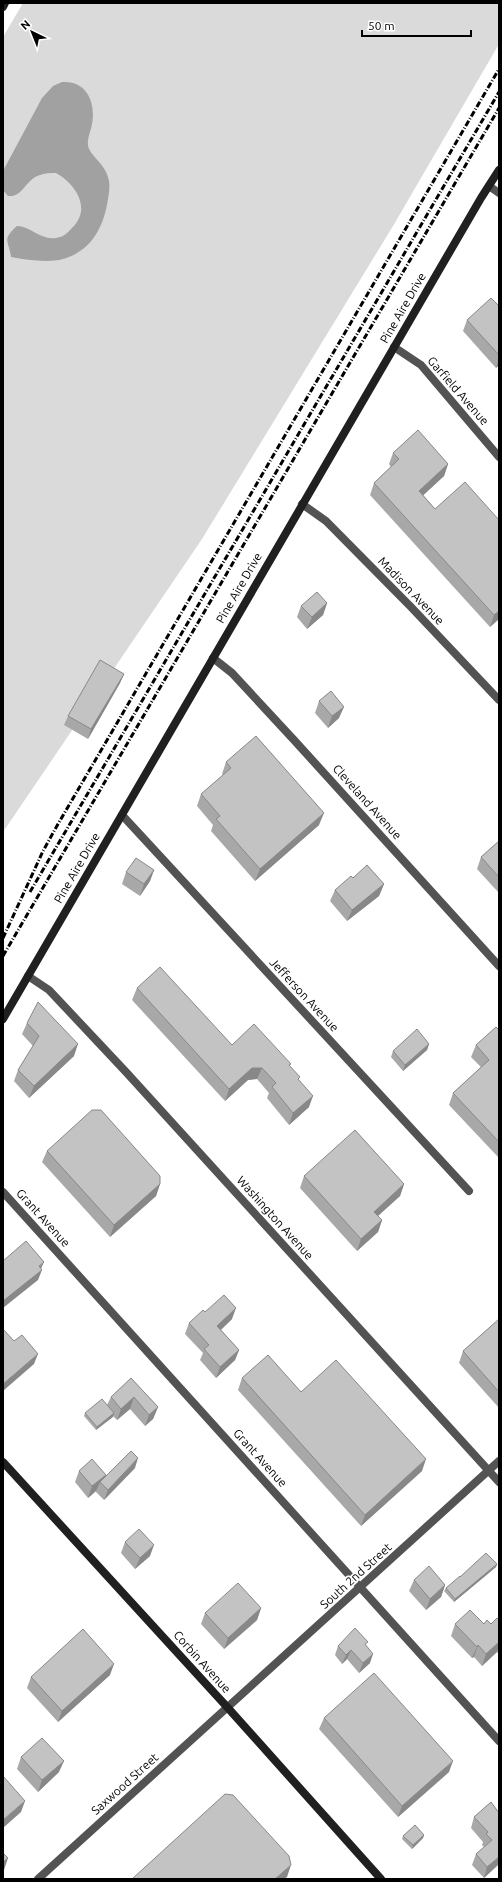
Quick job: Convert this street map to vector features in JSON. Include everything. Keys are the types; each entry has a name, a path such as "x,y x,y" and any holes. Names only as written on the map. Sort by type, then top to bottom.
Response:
{"street":[{"path":"3,7 5,3"},
{"name":"Pine Aire Drive","path":"3,1019 302,504 488,186 499,170"},
{"path":"488,186 499,193"},
{"name":"Garfield Avenue","path":"394,347 421,365 499,457"},
{"name":"Madison Avenue","path":"302,504 311,509 331,527 411,607 499,700"},
{"name":"Cleveland Avenue","path":"213,658 232,673 499,966"},
{"name":"Jefferson Avenue","path":"122,815 148,846 469,1191"},
{"name":"Washington Avenue","path":"28,976 49,990 499,1482"},
{"name":"Grant Avenue","path":"3,1192 499,1741"},
{"name":"South 2nd Street","path":"228,1708 499,1461"},
{"name":"Corbin Avenue","path":"3,1462 228,1708 381,1879"},
{"name":"Saxwood Street","path":"38,1879 228,1708"}],"shaded area":[{"path":"23,3 499,3 499,44 393,226 202,539 3,832 3,37"},
{"path":"62,82 71,82 78,85 84,89 91,101 93,116 88,145 91,153 105,169 107,175 109,190 106,209 100,228 95,236 89,244 73,255 63,259 51,261 11,257 7,241 9,234 17,226 48,238 60,237 65,235 72,228 78,221 81,213 81,205 75,190 56,173 45,173 37,176 19,193 14,195 8,196 3,190 3,171 42,98 53,86"}],"building":[{"path":"491,298 498,305 499,304 499,355 467,320"},
{"path":"418,430 448,464 419,491 435,509 465,482 499,520 499,611 494,615 374,483 399,459 393,453"},
{"path":"317,592 327,603 312,617 301,606"},
{"path":"100,660 124,674 91,729 68,716"},
{"path":"331,691 344,707 332,716 319,701"},
{"path":"256,736 324,813 260,869 216,819 220,816 201,794 231,768 226,762"},
{"path":"499,841 499,877 481,857"},
{"path":"136,858 154,870 144,884 126,872"},
{"path":"367,865 384,884 352,910 335,890 351,876 353,878"},
{"path":"160,967 232,1045 254,1024 291,1064 289,1065 300,1077 298,1079 313,1096 293,1113 272,1087 276,1083 262,1068 252,1068 229,1089 137,988"},
{"path":"38,1002 78,1044 34,1086 18,1070 39,1036 27,1023"},
{"path":"496,1027 499,1030 499,1142 453,1093 489,1060 476,1045"},
{"path":"417,1029 429,1044 405,1065 393,1051"},
{"path":"92,1110 101,1110 160,1176 160,1184 114,1225 47,1151"},
{"path":"355,1130 404,1184 374,1212 382,1220 361,1239 304,1176"},
{"path":"26,1241 44,1262 39,1266 42,1270 3,1301 3,1261"},
{"path":"224,1295 236,1308 217,1326 239,1350 220,1367 204,1349 209,1345 189,1323 203,1310 205,1312"},
{"path":"499,1319 499,1392 463,1351"},
{"path":"3,1329 14,1341 22,1335 38,1354 3,1384"},
{"path":"268,1355 301,1392 336,1360 426,1459 365,1515 242,1378"},
{"path":"131,1378 158,1407 149,1415 134,1397 121,1409 111,1397"},
{"path":"102,1399 114,1413 97,1427 85,1413"},
{"path":"131,1451 138,1458 108,1490 100,1482"},
{"path":"92,1459 106,1475 92,1486 79,1471"},
{"path":"139,1529 154,1545 140,1558 125,1542"},
{"path":"486,1553 497,1564 455,1599 446,1588"},
{"path":"429,1566 445,1585 430,1599 414,1580"},
{"path":"238,1583 261,1608 228,1638 205,1613"},
{"path":"470,1610 484,1624 487,1620 491,1624 497,1618 499,1620 499,1642 486,1654 478,1645 477,1647 455,1624"},
{"path":"355,1628 368,1642 365,1644 373,1654 363,1663 351,1650 346,1655 338,1646"},
{"path":"83,1629 114,1664 62,1711 31,1677"},
{"path":"374,1673 453,1761 402,1806 324,1718"},
{"path":"42,1738 64,1761 42,1780 21,1757"},
{"path":"3,1776 25,1801 3,1820"},
{"path":"225,1794 233,1795 289,1856 291,1865 275,1879 132,1879"},
{"path":"491,1802 499,1813 499,1857 487,1867 476,1854 492,1840 486,1834 488,1832 474,1817"},
{"path":"415,1825 424,1835 413,1845 403,1836"},
{"path":"3,1853 8,1858 3,1862"}],"railway":[{"path":"3,938 43,851 58,824 499,69"},
{"path":"30,892 499,92"},
{"path":"3,956 499,108"}]}
